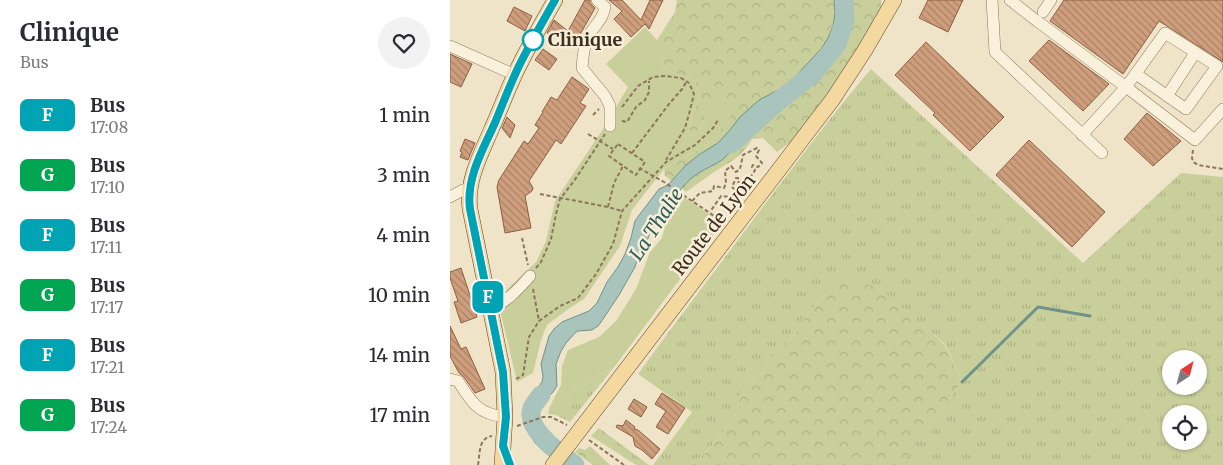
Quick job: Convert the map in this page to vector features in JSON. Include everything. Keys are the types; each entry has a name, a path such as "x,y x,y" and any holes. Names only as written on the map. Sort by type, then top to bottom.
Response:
{"main road":[{"path":"502,465 501,458 506,417 505,385 470,209 470,188 481,154 515,75 555,0"},
{"name":"Route de Lyon","path":"553,465 833,99 865,50 894,0"},
{"path":"504,441 510,465"}],"street":[{"path":"597,0 605,7 603,17 591,33 583,51 582,68 605,96 610,106 613,121"},
{"path":"992,0 995,52 1102,153"},
{"path":"1010,0 1195,140 1223,109"},
{"path":"1043,12 1051,0"},
{"path":"1082,135 1126,87 1165,33 1217,66 1186,109 1136,74"},
{"path":"450,46 515,75"},
{"path":"1167,96 1195,53"},
{"path":"450,197 470,188"},
{"path":"490,310 503,303 530,276"},
{"path":"450,379 458,381 471,402 479,409 506,417"}],"path":[{"path":"530,276 540,262 551,239 560,199 574,182 625,102 638,86 653,77 665,76 681,78 686,81 689,83 694,94 685,128 666,162"},
{"path":"613,121 627,122 636,107 645,100 649,92 649,80"},
{"path":"632,153 683,88 686,81"},
{"path":"505,385 523,375 529,337 539,321 560,306 578,298 596,274 613,244 622,211 666,162 695,145 713,128 718,120"},
{"path":"588,134 613,150"},
{"path":"1195,140 1192,158 1194,162 1223,169"},
{"path":"618,144 645,162 636,174 609,156 613,150 618,144"},
{"path":"692,201 700,193 713,191 714,186 724,188 726,183 725,171 731,166 736,172 740,169 743,155 757,148 759,150 756,156 762,163 758,166 753,165 752,167 755,170 752,176 740,182 736,178 732,187 738,193 729,197 721,196 710,212"},
{"path":"608,207 614,183 623,166"},
{"path":"639,168 664,182 723,222"},
{"path":"540,194 622,211"},
{"path":"522,238 539,321"},
{"path":"520,425 544,417 551,418 575,437 624,465"},
{"path":"478,465 481,444 484,439 488,436 504,441"}],"green space":[{"path":"677,0 881,0 881,10 845,69 795,139 777,152 763,138 752,139 744,151 686,192 665,176 664,169 713,141 706,113 703,123 693,137 689,134 692,115 700,96 695,81 667,70 659,57 657,40 675,12"},
{"path":"645,27 666,50 659,57 667,70 695,81 700,96 692,115 689,134 693,137 703,123 706,113 721,101 731,115 713,141 664,169 632,210 620,246 584,299 547,325 541,340 533,373 517,382 500,310 503,295 536,262 546,241 555,201 603,129 628,87 606,64"},
{"path":"871,69 1083,263 1181,173 1223,177 1223,465 900,465 962,382 945,344 913,318 824,294 795,334 771,355 765,372 748,382 740,395 735,417 705,454 690,465 653,465 692,412 638,374 827,123"},
{"path":"684,197 722,223 615,366 550,406 561,385 562,366 568,350 599,337 616,321 636,289 650,252 662,238 667,218 679,207"},
{"path":"845,278 880,288 945,345 962,382 902,463 900,465 690,465 705,454 735,417 740,395 748,382 765,372 771,355 795,334 824,294"},
{"path":"615,366 570,422 556,415 548,414 550,406"},
{"path":"599,428 649,465 636,465 591,436"},
{"path":"590,446 610,465 593,465 575,452 579,448 585,450"}],"water":[{"path":"834,0 847,0 847,13 845,26 834,49 826,60 800,88 762,114 722,160 694,176 685,184 676,198 673,209 664,213 651,230 647,241 640,251 635,267 598,326 592,330 578,331 566,343 556,364 557,386 536,415 524,420 522,415 525,407 542,382 541,364 549,336 554,329 562,322 589,311 597,303 607,282 625,254 635,221 659,189 668,185 686,165 700,154 718,143 740,117 759,100 782,88 794,78 821,49 833,26"},
{"path":"538,421 544,431 559,443 549,456 535,443 526,428"}],"building":[{"path":"585,0 590,0 590,3 595,8 573,47 555,33 552,37 547,33 554,20 568,31"},
{"path":"609,0 622,0 641,20 650,0 663,0 649,29 645,24 631,37 614,19 622,11"},
{"path":"928,0 963,0 948,32 919,18"},
{"path":"1064,0 1223,0 1223,62 1159,21 1123,74 1050,21"},
{"path":"514,7 532,16 525,31 507,21"},
{"path":"1049,40 1109,84 1083,111 1029,61"},
{"path":"926,42 1004,117 970,151 933,115 935,113 895,75"},
{"path":"543,49 557,59 549,70 535,60"},
{"path":"450,54 472,64 461,87 450,82"},
{"path":"572,77 589,89 580,103 586,106 561,144 556,140 529,181 533,188 525,196 531,228 505,233 497,187 499,180 524,141 528,144 539,128 535,125 551,97 557,100"},
{"path":"1147,113 1181,141 1153,166 1124,139"},
{"path":"507,117 515,125 510,138 502,128"},
{"path":"465,139 475,143 468,160 460,157 462,152 460,151"},
{"path":"1029,140 1105,212 1072,247 996,175"},
{"path":"461,268 477,317 461,323 454,302 458,301 450,278 450,272"},
{"path":"450,326 461,349 466,347 485,389 475,393 459,373 450,356"},
{"path":"662,393 685,408 668,434 656,427 666,411 655,404"},
{"path":"634,399 647,407 641,417 628,409"},
{"path":"626,420 635,427 634,429 638,430 660,449 652,459 635,446 633,437 616,427 617,425 623,426"}],"waterway":[{"name":"La Thalie","path":"731,144 776,103 815,72 837,44 845,19 844,0"},
{"path":"962,382 1038,307 1090,316"},
{"name":"La Thalie","path":"541,395 532,408 533,424 553,448 575,465"}],"bus line":[{"name":"F","path":"510,465 503,446 506,417 505,385 469,198 473,175 481,154 518,69 555,0"}],"place":[{"name":"Clinique","path":"533,40"}]}
